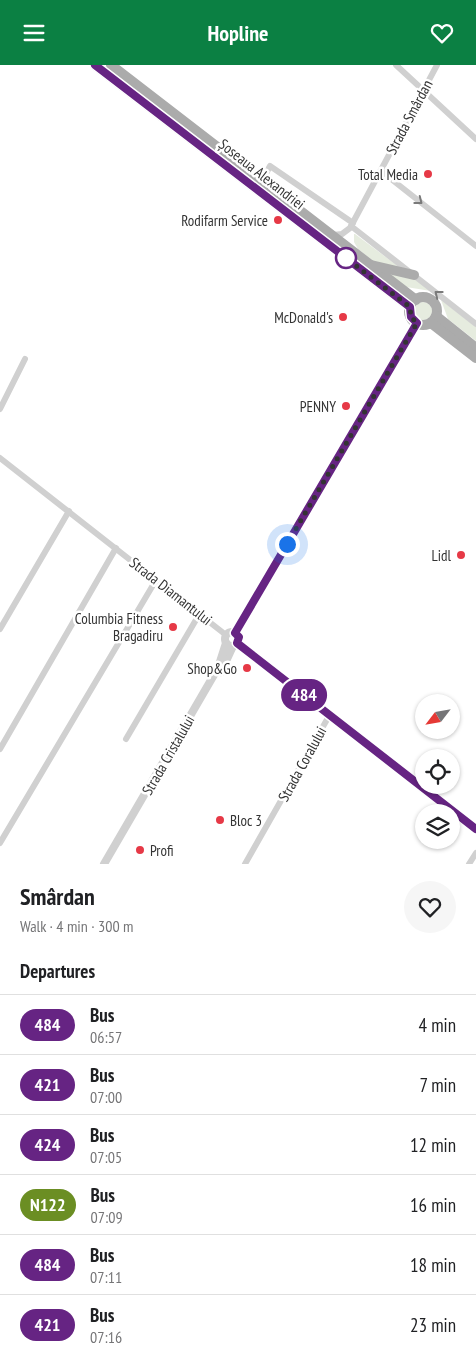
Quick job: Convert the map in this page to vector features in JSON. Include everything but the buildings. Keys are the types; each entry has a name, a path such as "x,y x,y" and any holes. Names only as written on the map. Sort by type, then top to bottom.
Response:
{"main road":[{"name":"Șoseaua Alexandriei","path":"96,65 413,303"},
{"name":"Șoseaua Alexandriei","path":"111,65 370,265 413,303"},
{"path":"370,265 414,275"},
{"path":"433,319 436,305 432,300 425,297 413,303 411,317 417,323 433,319 476,348"},
{"path":"433,319 476,358"}],"street":[{"path":"396,65 476,139"},
{"name":"Strada Smârdan","path":"351,226 437,65"},
{"path":"262,181 270,166 476,323"},
{"path":"381,171 476,246"},
{"path":"330,235 342,234 351,226"},
{"path":"417,323 235,633 226,635 232,644 476,829"},
{"path":"0,409 25,359"},
{"name":"Strada Diamantului","path":"0,458 226,635"},
{"path":"0,629 69,511"},
{"name":"Strada Diamantului","path":"0,749 116,548"},
{"path":"0,843 156,580"},
{"path":"126,739 200,613"},
{"path":"232,644 239,637 235,633"},
{"name":"Strada Cristalului","path":"104,864 230,657 232,644"},
{"name":"Strada Coralului","path":"245,864 329,716"},
{"name":"Strada Cristalului","path":"109,864 172,753"},
{"path":"470,864 476,853"}],"shaded area":[{"path":"354,234 431,291 406,287 358,249 354,242"},
{"path":"441,300 476,327 476,341 448,319"},
{"path":"419,302 427,302 432,307 430,318 419,320 414,315 414,307"}],"bus line":[{"name":"484","path":"95,65 410,307 411,317 417,323 348,443 239,623 235,633 239,637 237,643 476,829"}],"place":[{"name":"Total Media","path":"428,174"},
{"name":"Rodifarm Service","path":"278,220"},
{"name":"McDonald's","path":"343,317"},
{"name":"PENNY","path":"346,406"},
{"name":"Lidl","path":"461,555"},
{"name":"Columbia Fitness Bragadiru","path":"173,627"},
{"name":"Shop&Go","path":"247,668"},
{"name":"Bloc 3","path":"220,820"},
{"name":"Profi","path":"140,850"}],"route":[{"path":"287,544 417,323 411,317 410,307 346,258"}]}
